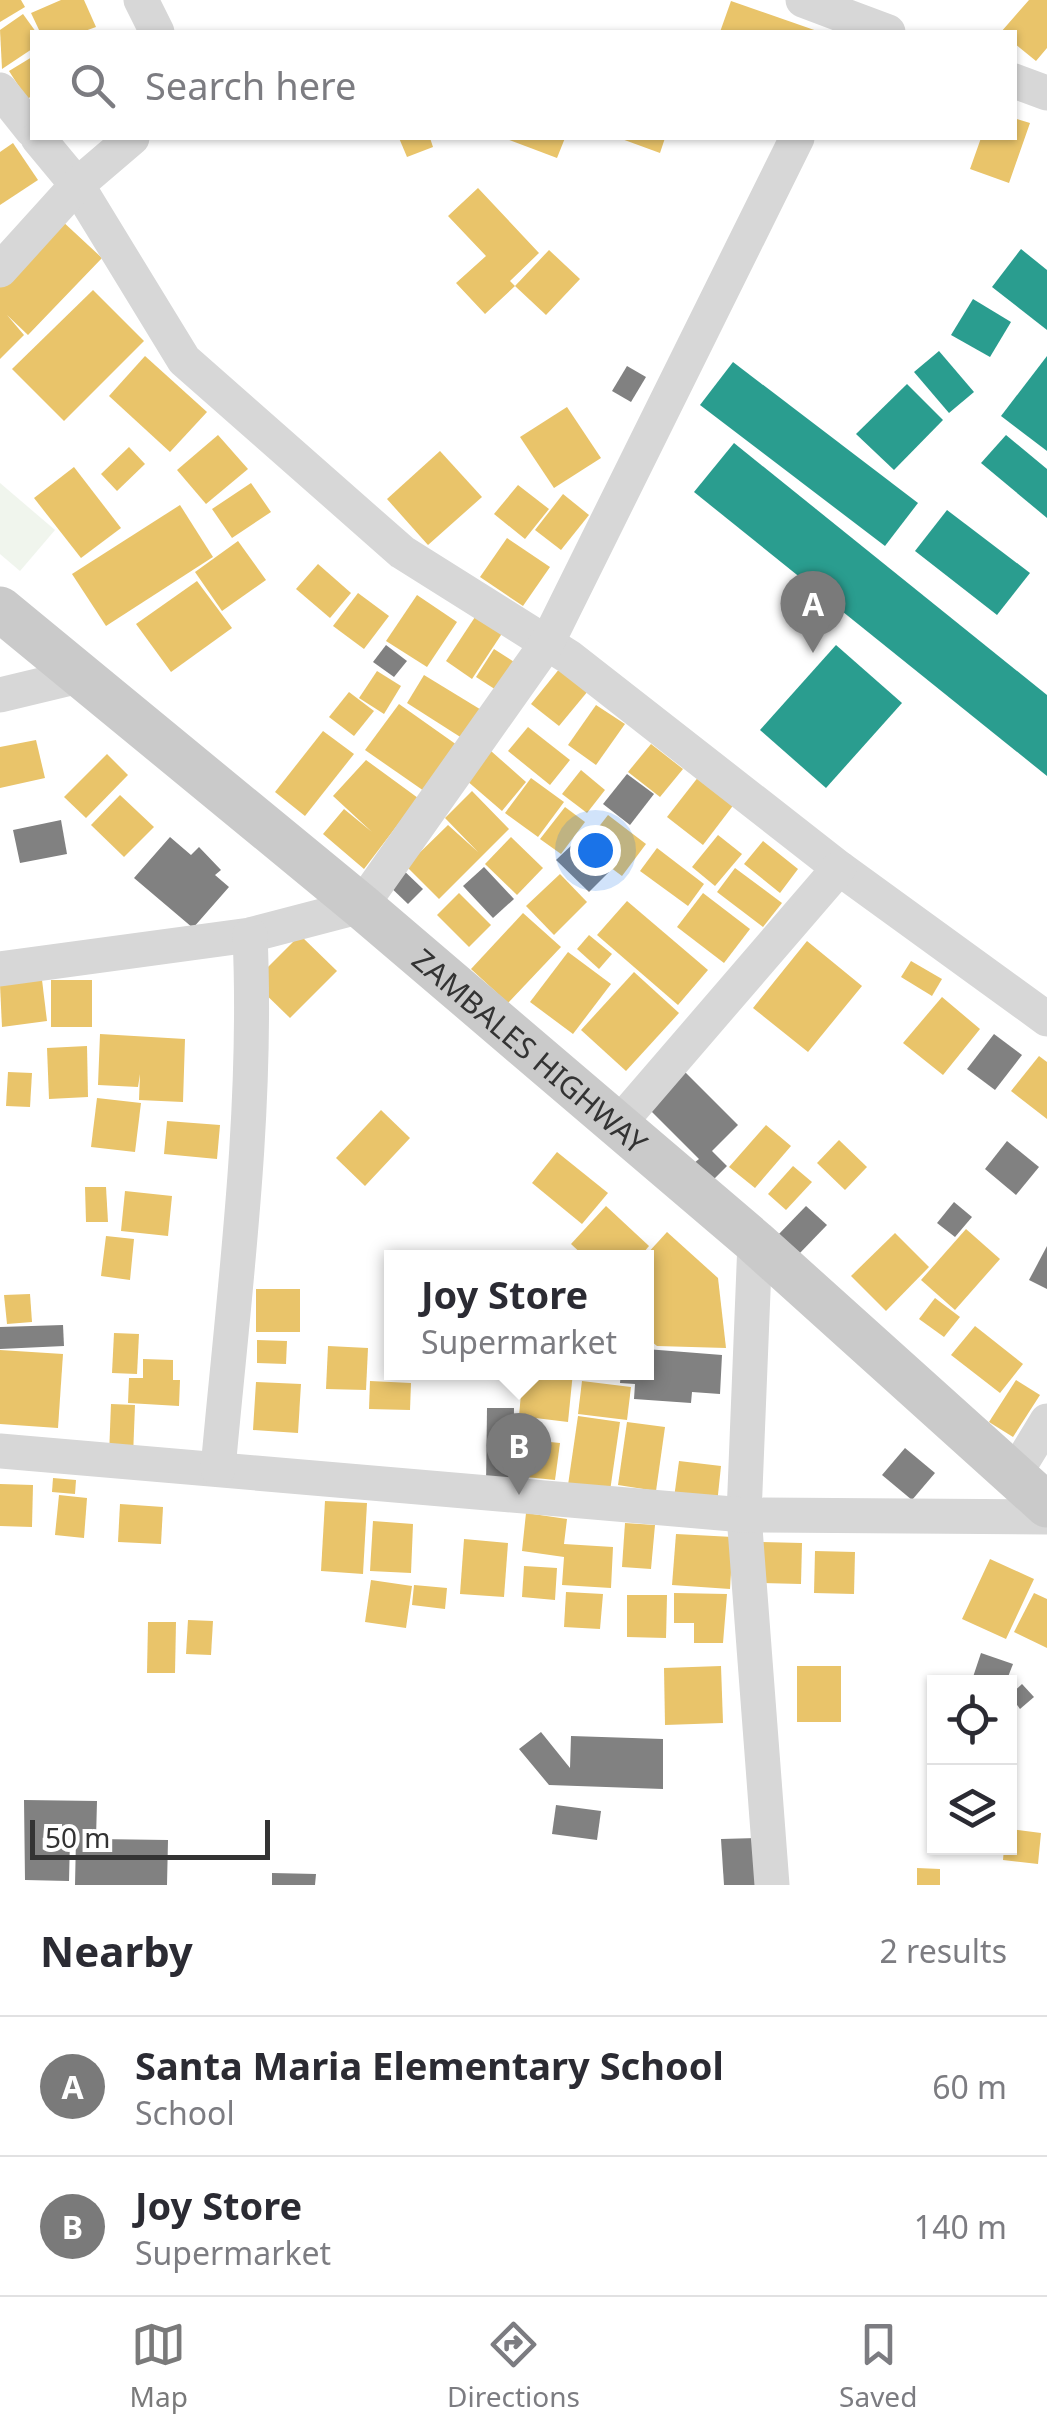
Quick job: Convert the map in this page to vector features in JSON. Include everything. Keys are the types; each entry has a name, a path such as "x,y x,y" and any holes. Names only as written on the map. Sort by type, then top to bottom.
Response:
{"main road":[{"name":"ZAMBALES HIGHWAY","path":"0,610 361,906 755,1242 1031,1490"}],"street":[{"path":"142,0 156,30"},
{"path":"804,0 869,22"},
{"path":"1017,82 1047,94"},
{"path":"0,90 30,128"},
{"path":"40,140 77,185 184,360 402,552 547,643 839,868 1047,1019"},
{"path":"0,270 77,185 130,140"},
{"path":"0,969 250,935 361,906 547,643 797,140"},
{"path":"0,694 79,676"},
{"path":"616,1127 839,868"},
{"path":"218,1470 247,1136 253,1008 250,935"},
{"path":"755,1242 744,1514 772,1885"},
{"path":"1031,1490 1047,1421"},
{"path":"0,1450 744,1514 1047,1517"}],"shaded area":[{"path":"0,483 55,530 20,571 0,554"}],"building: Homes":[{"path":"0,0 21,0 25,7 0,22"},
{"path":"61,0 84,0 96,27 39,30 31,13"},
{"path":"1029,0 1047,0 1047,48 1036,61 1017,45 1017,30 1003,30"},
{"path":"731,1 814,30 721,30"},
{"path":"23,14 35,30 30,30 30,50 2,69 0,30"},
{"path":"30,58 30,97 27,99 9,71"},
{"path":"1017,119 1030,123 1009,183 970,169 980,140 1017,140"},
{"path":"400,140 431,140 433,147 407,157"},
{"path":"509,140 564,140 557,158"},
{"path":"624,140 664,140 660,153"},
{"path":"13,143 38,180 0,205 0,152"},
{"path":"478,188 539,253 510,281 515,286 485,314 456,283 486,256 448,216"},
{"path":"60,219 102,258 28,335 7,315 24,335 0,359 0,281"},
{"path":"549,250 580,279 546,315 515,286"},
{"path":"93,290 144,341 64,421 12,369"},
{"path":"145,356 207,412 170,452 109,396"},
{"path":"567,407 601,458 554,488 520,437"},
{"path":"218,435 248,469 206,504 177,470"},
{"path":"129,447 145,464 117,491 101,474"},
{"path":"440,451 482,497 428,545 387,499"},
{"path":"74,467 121,528 81,558 34,498"},
{"path":"251,483 271,512 232,538 212,509"},
{"path":"518,485 549,509 525,539 494,514"},
{"path":"563,494 589,515 561,550 535,530"},
{"path":"180,505 213,557 106,626 72,574"},
{"path":"507,538 550,567 523,606 480,577"},
{"path":"238,541 266,580 222,611 195,572"},
{"path":"318,564 351,593 330,618 296,589"},
{"path":"197,581 232,628 171,672 136,624"},
{"path":"358,593 389,616 364,649 333,626"},
{"path":"417,595 457,622 427,667 386,641"},
{"path":"477,614 503,632 472,679 446,661"},
{"path":"494,649 525,669 507,697 476,677"},
{"path":"560,668 588,691 559,726 531,704"},
{"path":"377,671 401,686 384,714 359,698"},
{"path":"424,675 483,711 465,740 407,703"},
{"path":"349,692 374,711 354,736 329,717"},
{"path":"399,704 457,745 424,791 365,750"},
{"path":"596,705 625,724 596,765 568,745"},
{"path":"528,727 570,760 550,785 508,751"},
{"path":"323,731 354,754 305,816 275,792"},
{"path":"36,740 45,778 0,788 0,747"},
{"path":"651,744 683,769 660,797 628,772"},
{"path":"491,751 526,782 502,811 466,780"},
{"path":"107,754 128,775 86,818 64,797"},
{"path":"366,760 418,798 364,869 323,834 344,809 372,832 333,796"},
{"path":"581,770 605,790 587,813 562,794"},
{"path":"699,776 735,803 703,845 667,817"},
{"path":"531,778 564,802 538,837 505,813"},
{"path":"472,791 509,829 439,899 406,866 448,825 478,852 445,818"},
{"path":"120,795 154,827 124,857 91,825"},
{"path":"565,807 585,822 561,854 540,839"},
{"path":"608,815 646,844 622,876 583,847"},
{"path":"718,835 742,854 715,886 692,867"},
{"path":"511,837 543,868 517,895 485,864"},
{"path":"763,841 798,869 780,893 744,864"},
{"path":"657,848 704,884 688,906 640,871"},
{"path":"735,868 782,903 763,927 717,892"},
{"path":"560,874 587,902 554,935 526,906"},
{"path":"459,893 491,925 469,947 437,915"},
{"path":"703,893 750,929 724,963 677,927"},
{"path":"627,901 708,970 678,1005 597,935"},
{"path":"523,913 561,947 508,1003 471,969"},
{"path":"300,935 337,971 290,1018 253,982"},
{"path":"589,935 612,954 599,969 577,949"},
{"path":"807,941 862,986 808,1052 753,1008"},
{"path":"568,952 611,984 573,1034 530,1002"},
{"path":"911,961 942,979 932,996 901,977"},
{"path":"634,972 679,1013 626,1071 581,1030"},
{"path":"42,980 47,1021 2,1027 0,985"},
{"path":"51,980 92,980 92,1027 51,1027"},
{"path":"942,997 980,1029 943,1075 903,1043"},
{"path":"100,1034 185,1039 183,1102 139,1100 140,1074 138,1087 98,1085"},
{"path":"87,1046 88,1097 49,1099 47,1048"},
{"path":"1039,1056 1047,1062 1047,1119 1011,1091"},
{"path":"8,1072 32,1073 30,1107 6,1106"},
{"path":"97,1098 141,1103 135,1152 91,1147"},
{"path":"381,1110 410,1138 365,1186 336,1158"},
{"path":"167,1121 220,1125 217,1159 164,1154"},
{"path":"766,1125 791,1146 755,1188 729,1167"},
{"path":"839,1140 867,1167 845,1190 817,1163"},
{"path":"557,1152 608,1193 582,1224 532,1183"},
{"path":"793,1166 812,1182 786,1210 768,1194"},
{"path":"85,1187 106,1187 108,1222 86,1222"},
{"path":"125,1191 172,1196 168,1236 121,1231"},
{"path":"606,1206 649,1246 646,1250 577,1250 571,1244"},
{"path":"966,1229 1000,1259 955,1310 921,1280"},
{"path":"667,1232 718,1278 726,1348 654,1344 654,1250 651,1250"},
{"path":"895,1233 929,1267 886,1311 851,1276"},
{"path":"106,1236 134,1239 130,1280 101,1276"},
{"path":"256,1289 300,1289 300,1332 256,1332"},
{"path":"30,1294 32,1322 7,1324 4,1295"},
{"path":"935,1298 960,1317 944,1337 919,1319"},
{"path":"975,1326 1023,1364 1000,1393 951,1355"},
{"path":"114,1333 139,1334 137,1374 112,1373"},
{"path":"257,1340 287,1341 286,1364 257,1363"},
{"path":"328,1346 368,1348 366,1390 326,1389"},
{"path":"0,1350 63,1354 58,1428 0,1424"},
{"path":"143,1359 173,1360 173,1380 180,1380 179,1406 128,1403 129,1378 143,1378"},
{"path":"522,1380 572,1380 568,1422 519,1416"},
{"path":"1016,1380 1040,1395 1013,1437 989,1422"},
{"path":"370,1381 411,1383 410,1410 369,1409"},
{"path":"582,1381 631,1387 627,1420 578,1414"},
{"path":"256,1382 301,1384 298,1433 253,1430"},
{"path":"111,1404 135,1405 133,1456 109,1455"},
{"path":"578,1416 620,1422 610,1491 568,1485"},
{"path":"627,1422 665,1427 656,1491 618,1485"},
{"path":"520,1439 560,1443 555,1480 516,1476"},
{"path":"679,1461 721,1466 717,1504 674,1498"},
{"path":"53,1478 76,1480 75,1494 52,1492"},
{"path":"0,1484 33,1485 32,1527 0,1526"},
{"path":"59,1495 87,1498 84,1538 55,1535"},
{"path":"325,1501 367,1503 363,1574 321,1571"},
{"path":"120,1504 163,1507 161,1544 118,1542"},
{"path":"526,1513 567,1519 564,1544 613,1547 611,1588 562,1585 564,1557 522,1551"},
{"path":"373,1521 413,1524 411,1573 370,1571"},
{"path":"625,1523 655,1525 651,1569 622,1567"},
{"path":"676,1534 733,1537 730,1589 672,1585"},
{"path":"464,1539 508,1543 504,1597 460,1594"},
{"path":"760,1542 802,1543 801,1584 759,1583"},
{"path":"815,1551 855,1552 854,1594 814,1593"},
{"path":"990,1559 1034,1579 1006,1639 962,1619"},
{"path":"524,1566 557,1568 555,1600 522,1597"},
{"path":"371,1580 412,1586 406,1628 365,1622"},
{"path":"414,1585 447,1588 445,1609 412,1605"},
{"path":"566,1592 603,1594 600,1629 564,1627"},
{"path":"674,1593 727,1594 723,1643 694,1643 694,1623 674,1623"},
{"path":"1034,1593 1047,1599 1047,1648 1014,1632"},
{"path":"627,1595 667,1595 666,1638 627,1637"},
{"path":"188,1620 213,1621 211,1655 186,1654"},
{"path":"148,1622 176,1622 175,1673 147,1673"},
{"path":"721,1666 723,1723 665,1725 664,1668"},
{"path":"797,1666 841,1666 841,1722 797,1722"},
{"path":"1017,1830 1041,1833 1038,1864 1003,1860 1003,1855 1017,1855"},
{"path":"917,1868 940,1869 940,1885 917,1885"}],"building: Schools":[{"path":"1021,249 1047,270 1047,330 992,287"},
{"path":"973,299 1011,322 990,357 951,335"},
{"path":"939,351 974,392 949,413 914,372"},
{"path":"1047,356 1047,451 1001,416"},
{"path":"733,362 918,503 885,546 700,405"},
{"path":"907,384 943,420 894,470 856,434"},
{"path":"1006,435 1047,469 1047,518 981,463"},
{"path":"734,443 1047,695 1047,776 694,492"},
{"path":"947,510 1030,573 997,615 915,551"},
{"path":"836,645 902,703 826,788 760,730"}],"building: Other":[{"path":"627,366 646,377 631,402 612,391"},
{"path":"386,645 407,661 394,677 373,662"},
{"path":"627,774 654,794 630,825 603,804"},
{"path":"61,820 67,854 20,863 13,830"},
{"path":"170,837 191,855 199,847 221,870 215,875 229,887 193,928 134,878"},
{"path":"576,841 609,872 589,892 556,860"},
{"path":"399,866 423,889 408,904 384,881"},
{"path":"484,867 514,899 493,918 463,886"},
{"path":"994,1034 1022,1055 995,1090 967,1069"},
{"path":"683,1070 738,1125 712,1151 727,1166 712,1181 694,1163 699,1159 646,1106"},
{"path":"1007,1141 1039,1167 1016,1195 985,1169"},
{"path":"954,1202 972,1217 955,1237 937,1223"},
{"path":"806,1206 827,1225 798,1255 777,1236"},
{"path":"1047,1246 1047,1289 1029,1280"},
{"path":"63,1325 64,1346 0,1349 0,1327"},
{"path":"654,1350 722,1355 720,1394 692,1392 691,1403 634,1399 635,1384 620,1383 654,1380"},
{"path":"487,1408 514,1408 513,1486 486,1486"},
{"path":"905,1448 935,1473 912,1500 882,1475"},
{"path":"981,1653 1013,1664 1009,1675 974,1675"},
{"path":"1022,1684 1034,1697 1020,1709 1017,1705 1017,1689"},
{"path":"541,1732 570,1768 571,1736 663,1739 663,1789 549,1785 519,1749"},
{"path":"24,1800 97,1801 96,1839 168,1840 167,1885 75,1885 76,1838 70,1838 69,1881 25,1880"},
{"path":"556,1805 601,1811 597,1840 552,1834"},
{"path":"757,1838 759,1885 724,1885 721,1839"},
{"path":"272,1873 316,1874 315,1885 272,1885"}],"place":[{"name":"Santa Maria Elementary School","path":"813,653"},
{"name":"Joy Store","path":"519,1495"}]}
